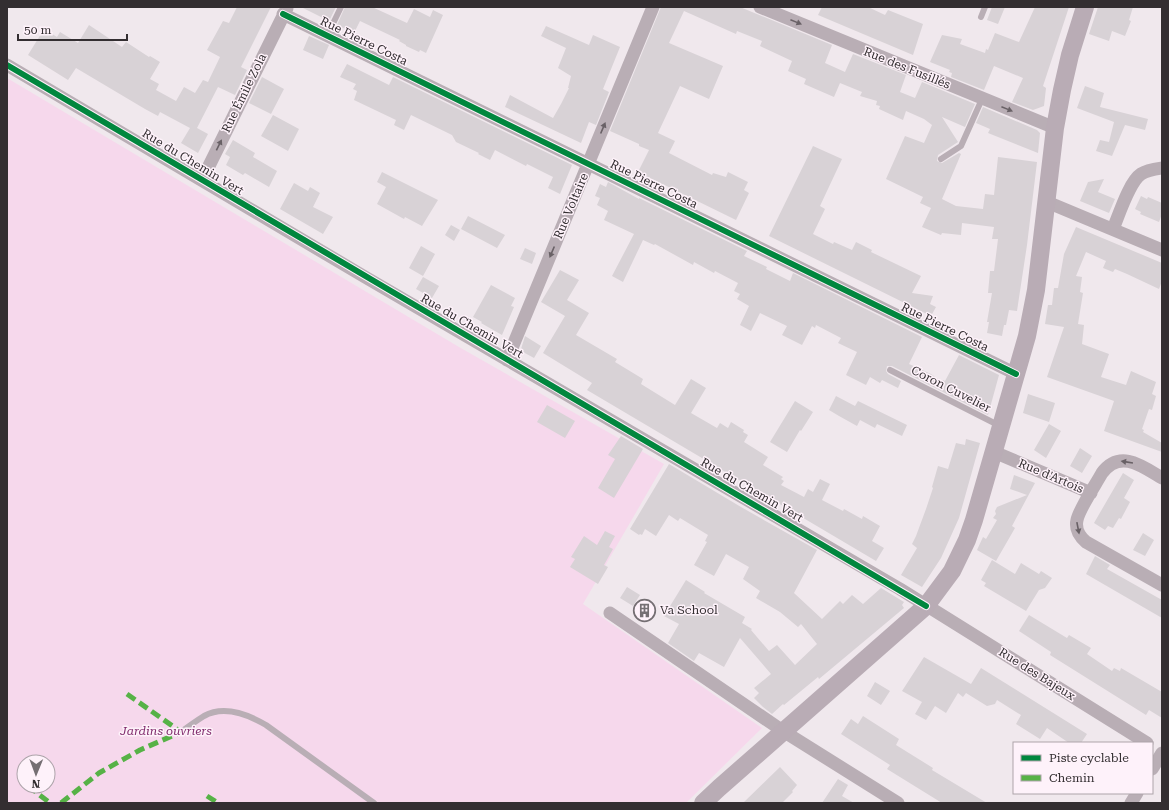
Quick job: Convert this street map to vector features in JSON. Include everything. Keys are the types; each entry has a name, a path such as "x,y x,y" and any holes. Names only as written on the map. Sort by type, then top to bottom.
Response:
{"main road":[{"path":"703,803 926,606 952,571 963,550 974,520 1027,336 1036,290 1055,128 1064,79 1085,7"}],"street":[{"name":"Rue Voltaire","path":"507,360 653,7"},
{"name":"Rue des Fusillés","path":"760,7 1055,128"},
{"name":"Rue Pierre Costa","path":"285,11 327,36 1016,374"},
{"name":"Rue Émile Zola","path":"202,180 285,11"},
{"name":"Rue du Chemin Vert","path":"7,65 926,606"},
{"path":"1113,230 1133,181 1146,171 1162,168"},
{"path":"1047,202 1162,250"},
{"name":"Rue d'Artois","path":"994,452 1091,492 1107,467 1120,460 1138,464 1162,478"},
{"path":"1091,492 1077,520 1077,531 1082,539 1162,585"},
{"name":"Rue des Bajeux","path":"926,606 1145,742"},
{"path":"610,613 783,731 898,803"},
{"path":"1153,747 1162,752 1153,766"},
{"path":"1131,803 1136,794"}],"lane":[{"path":"327,36 341,7"},
{"path":"981,17 985,7"},
{"path":"941,159 961,146 982,99"},
{"name":"Coron Cuvelier","path":"890,370 1002,426"},
{"path":"181,732 212,713 230,712 248,716 266,725 374,803"}],"green space":[{"name":"Jardins ouvriers","path":"7,78 459,347 664,464 583,604 762,728 686,803 7,803"}],"building":[{"path":"237,7 271,7 241,67 247,70 235,95 218,87 197,128 208,134 198,153 181,143 190,128 160,112 158,116 76,68 68,80 28,55 44,29 57,37 60,32 78,43 89,25 122,47 126,42 149,57 150,56 160,62 150,79 159,84 156,90 176,101 184,87 195,93 203,80 208,82 220,57 207,50 223,21 229,23"},
{"path":"301,7 336,7 329,21"},
{"path":"345,7 372,7 407,23 414,9 430,17 433,10 443,15 426,53 420,50 419,52 406,46 399,41 400,40 360,21 354,33 337,25"},
{"path":"661,7 740,7 832,45 825,63 845,72 853,54 906,75 900,92 915,98 922,82 975,104 965,127 942,117 958,142 938,155 937,161 942,163 959,153 961,154 942,199 956,206 983,209 985,194 994,195 998,157 1037,162 1017,311 1009,310 1002,336 987,333 989,322 987,322 992,293 988,293 990,271 994,271 998,239 992,239 994,227 962,223 961,235 942,233 941,235 922,227 931,208 920,203 923,197 886,179 905,136 924,143 932,125 924,119 906,111 903,120 879,109 880,106 876,105 877,101 860,96 862,92 840,83 834,97 804,84 806,79 788,71 792,61 760,46 762,41 737,31 736,34 684,11 669,43 723,66 709,99 680,86 658,133 675,141 669,153 712,175 713,173 726,177 728,172 748,182 744,190 749,193 736,220 638,172 649,150 610,131"},
{"path":"822,7 868,7 885,15 888,10 923,24 913,55 818,15"},
{"path":"992,7 1005,7 998,24 987,20"},
{"path":"1035,7 1069,7 1043,86 1046,88 1044,106 1033,110 1012,102 1023,78 994,66 984,90 951,77 952,73 949,72 950,70 930,62 942,35 962,39 960,44 985,53 986,49 988,50 995,33 1019,42"},
{"path":"1098,7 1133,7 1129,20 1131,21 1125,36 1112,31 1109,41 1089,34"},
{"path":"546,26 589,45 593,35 620,47 603,89 609,92 596,125 589,122 581,143 505,107 510,95 553,118 561,104 569,88 571,76 558,68 566,48 541,36"},
{"path":"309,36 329,45 323,59 303,50"},
{"path":"347,64 389,85 393,77 572,165 560,194 548,188 553,177 527,164 526,166 495,150 490,160 456,142 452,135 411,115 404,130 394,125 396,120 354,100 357,91 353,89 356,84 340,77"},
{"path":"262,77 284,89 271,114 249,103"},
{"path":"1085,86 1104,93 1100,107 1148,119 1145,130 1125,125 1112,156 1096,151 1100,140 1109,142 1114,122 1077,108"},
{"path":"983,107 1037,130 1040,133 1038,153 988,133 990,129 976,123"},
{"path":"273,115 299,129 288,151 261,136"},
{"path":"233,140 255,153 253,157 277,171 269,187 245,173 243,175 226,165 230,157 225,154"},
{"path":"813,146 842,159 820,206 825,209 813,234 833,244 834,242 852,250 856,242 872,250 871,252 921,276 912,293 933,296 930,304 936,307 931,316 769,236"},
{"path":"382,172 438,200 422,226 405,217 404,219 377,204 386,187 377,182"},
{"path":"1104,179 1098,192 1115,199 1109,213 1080,201 1088,182"},
{"path":"608,182 639,199 747,251 744,256 767,267 766,269 790,281 793,273 922,337 909,364 931,374 942,382 943,380 945,381 959,355 999,375 988,415 892,366 887,366 886,371 888,374 901,381 898,388 882,380 880,383 870,377 866,385 846,375 857,352 838,343 841,338 816,325 815,328 812,326 802,345 782,335 787,326 760,313 751,331 740,325 749,306 737,299 740,294 734,291 738,283 715,271 714,273 694,262 693,265 655,244 654,245 643,240 623,282 612,276 634,234 604,220 608,211 597,205 600,198 595,196 600,184 606,187"},
{"path":"294,183 308,191 310,187 320,193 313,207 333,217 323,234 280,209"},
{"path":"1141,196 1147,199 1148,197 1162,203 1162,214 1159,222 1140,214 1141,212 1135,209"},
{"path":"468,216 505,235 497,248 461,229"},
{"path":"451,225 460,230 454,241 445,235"},
{"path":"1076,227 1162,263 1162,281 1159,289 1115,269 1113,272 1103,268 1106,261 1086,252 1076,276 1082,277 1080,292 1083,293 1078,324 1084,325 1082,344 1109,354 1101,377 1126,385 1131,371 1156,382 1152,394 1156,396 1152,410 1149,409 1142,429 1144,430 1143,432 1162,443 1162,452 1104,431 1114,401 1047,377 1064,327 1045,324 1048,305 1052,305 1054,288 1058,288 1064,254"},
{"path":"421,246 435,254 423,276 409,268"},
{"path":"525,248 536,253 532,264 520,259"},
{"path":"560,270 579,280 567,300 589,313 576,335 617,359 615,362 643,379 641,384 675,405 691,379 706,388 691,413 717,428 720,423 728,428 731,422 744,430 743,432 748,435 744,442 768,457 763,465 783,477 781,479 784,481 781,485 804,497 808,489 813,492 820,479 830,484 822,500 843,511 844,509 862,519 863,516 880,526 872,541 884,548 876,561 587,390 592,383 543,353 565,316 541,302"},
{"path":"423,277 439,286 432,298 416,289"},
{"path":"491,285 515,298 511,306 514,307 502,335 473,317"},
{"path":"525,336 541,346 534,358 523,352 521,349"},
{"path":"1028,394 1055,403 1049,422 1023,413"},
{"path":"836,396 855,406 858,401 907,425 902,436 877,424 875,428 860,420 857,426 829,410"},
{"path":"795,401 813,412 787,452 770,442"},
{"path":"547,405 575,421 565,438 537,422"},
{"path":"1049,424 1061,431 1046,458 1034,450"},
{"path":"621,436 643,449 614,498 598,488 615,459 608,455"},
{"path":"966,439 980,443 959,518 941,558 922,587 901,575 917,548 912,544 933,488 938,466 948,469 956,443 965,445"},
{"path":"1080,448 1092,456 1082,473 1070,466"},
{"path":"669,464 817,550 794,593 822,619 840,601 843,604 852,595 863,604 881,588 904,602 902,605 904,608 819,679 818,677 772,714 754,698 759,693 754,688 771,674 740,638 724,667 699,653 694,661 668,643 679,624 664,616 686,580 705,592 704,593 745,617 742,623 752,629 751,630 769,651 777,645 795,665 817,644 801,624 798,627 780,612 756,598 760,591 743,579 749,567 726,554 714,576 694,565 707,542 705,541 708,535 680,518 678,521 669,515 656,536 645,529 642,535 639,535 630,529"},
{"path":"1123,473 1134,480 1124,498 1130,502 1121,519 1119,518 1113,528 1108,526 1105,530 1094,523"},
{"path":"1014,475 1035,483 1012,526 1015,528 996,561 977,550 983,537 986,539 997,520 993,518 996,514 995,511 997,507 1027,495 1010,489"},
{"path":"605,531 615,536 609,547 613,549 604,565 608,567 598,584 570,567 575,559 571,557 584,536 597,545"},
{"path":"1143,533 1154,540 1145,556 1133,550"},
{"path":"1095,556 1110,565 1107,569 1162,600 1162,618 1086,574"},
{"path":"992,560 1015,574 1021,563 1039,574 1041,571 1052,578 1045,588 1039,590 1026,611 984,586 986,583 981,580"},
{"path":"627,587 640,595 633,606 620,598"},
{"path":"1029,615 1067,638 1069,635 1091,648 1087,654 1112,671 1114,668 1120,671 1121,668 1162,692 1162,718 1149,710 1146,715 1050,655 1051,652 1019,631"},
{"path":"924,657 971,684 981,668 1087,734 1082,742 1068,742 1047,728 1040,739 1016,724 1021,715 997,700 995,704 987,706 966,693 963,697 958,693 946,713 935,706 926,720 915,714 922,702 902,691"},
{"path":"875,682 890,691 881,705 867,696"},
{"path":"863,716 899,739 896,745 933,768 932,770 987,803 942,803 887,769 890,765 841,734 851,719 858,724"},
{"path":"780,767 797,785 792,791 793,792 782,803 743,803"},
{"path":"838,779 848,785 842,796 854,803 822,803"}],"marked path":[{"path":"127,694 181,732"},
{"path":"61,803 99,773 140,750 181,732"},
{"path":"38,794 50,803"},
{"path":"207,796 218,803"}],"cycle path":[{"path":"283,14 1016,374"},
{"path":"7,65 926,606"}],"place":[{"name":"Va School","path":"644,610"}]}
